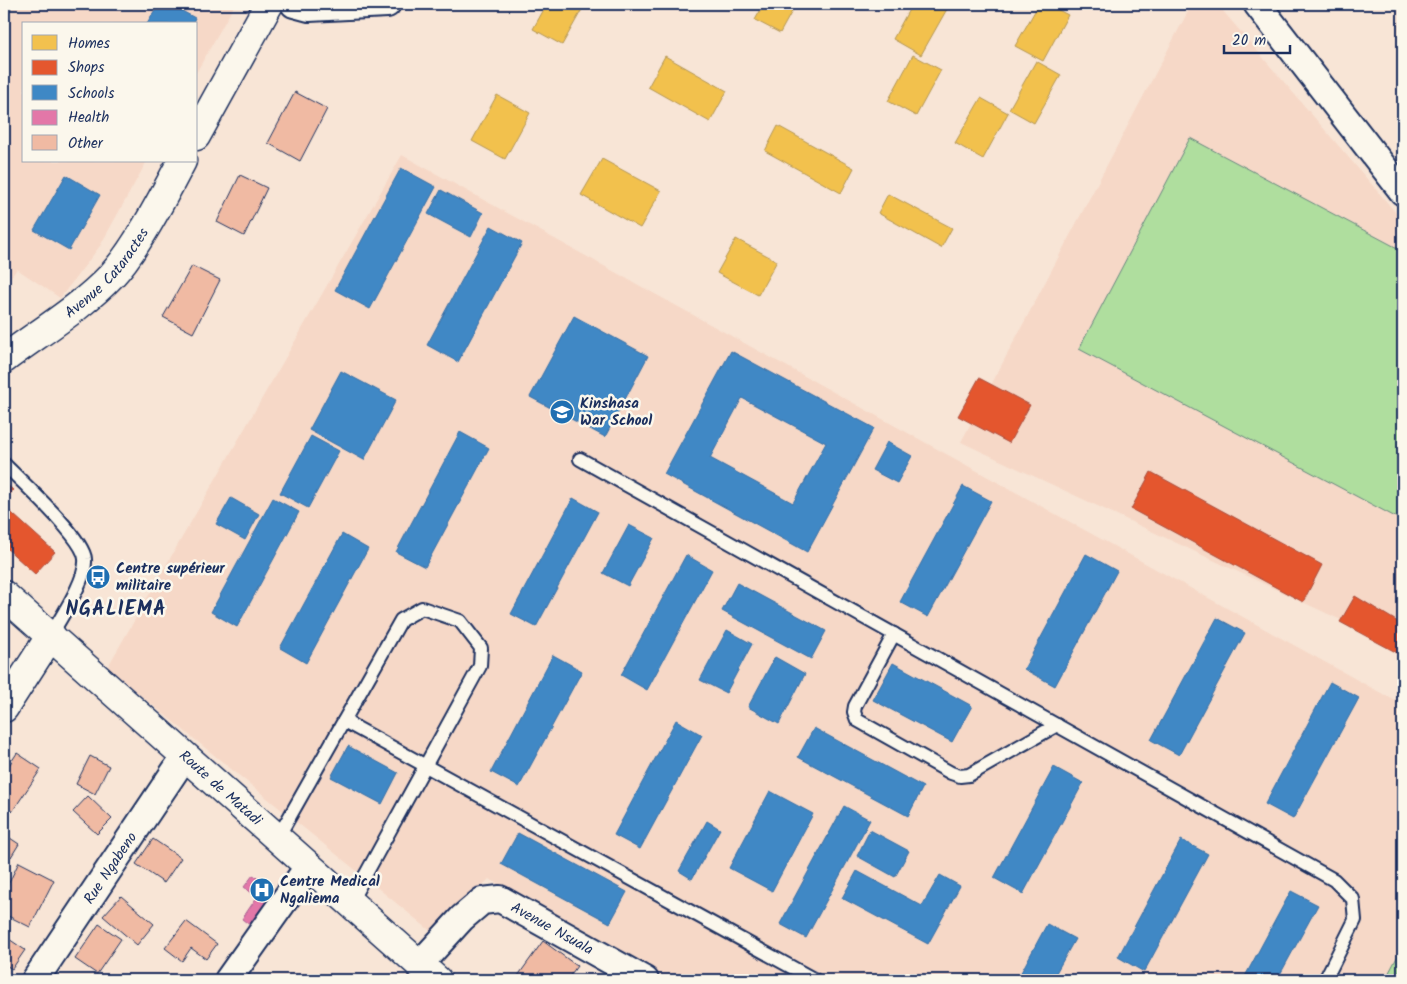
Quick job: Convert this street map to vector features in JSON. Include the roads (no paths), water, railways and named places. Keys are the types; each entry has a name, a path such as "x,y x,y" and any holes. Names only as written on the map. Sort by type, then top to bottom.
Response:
{"main road":[{"path":"198,132 269,4"},
{"name":"Avenue Cataractes","path":"4,359 80,304 113,274 127,256 181,162"},
{"name":"Route de Matadi","path":"4,595 428,973"},
{"path":"4,708 51,635"}],"street":[{"path":"294,4 309,8 388,4"},
{"path":"1257,4 1403,192"},
{"name":"Rue Ngabeno","path":"35,980 185,756"},
{"path":"228,980 308,867"},
{"name":"Avenue Nsuala","path":"428,973 462,918 482,901 500,899 645,980"}],"lane":[{"path":"580,459 1334,880 1353,899 1355,920 1326,980"},
{"path":"4,464 78,541 85,558 82,576 51,635"},
{"path":"277,840 401,620 422,608 460,621 481,648 480,666 350,903"},
{"path":"894,634 855,706 854,712 857,720 951,773 960,776 969,775 1057,725"},
{"path":"344,720 815,980"}],"place":[{"name":"Kinshasa War School","path":"562,412"},
{"name":"Centre supérieur militaire","path":"98,577"},
{"name":"Centre Medical Ngaliema","path":"262,890"}],"district":[{"name":"NGALIEMA","path":"116,608"}]}
